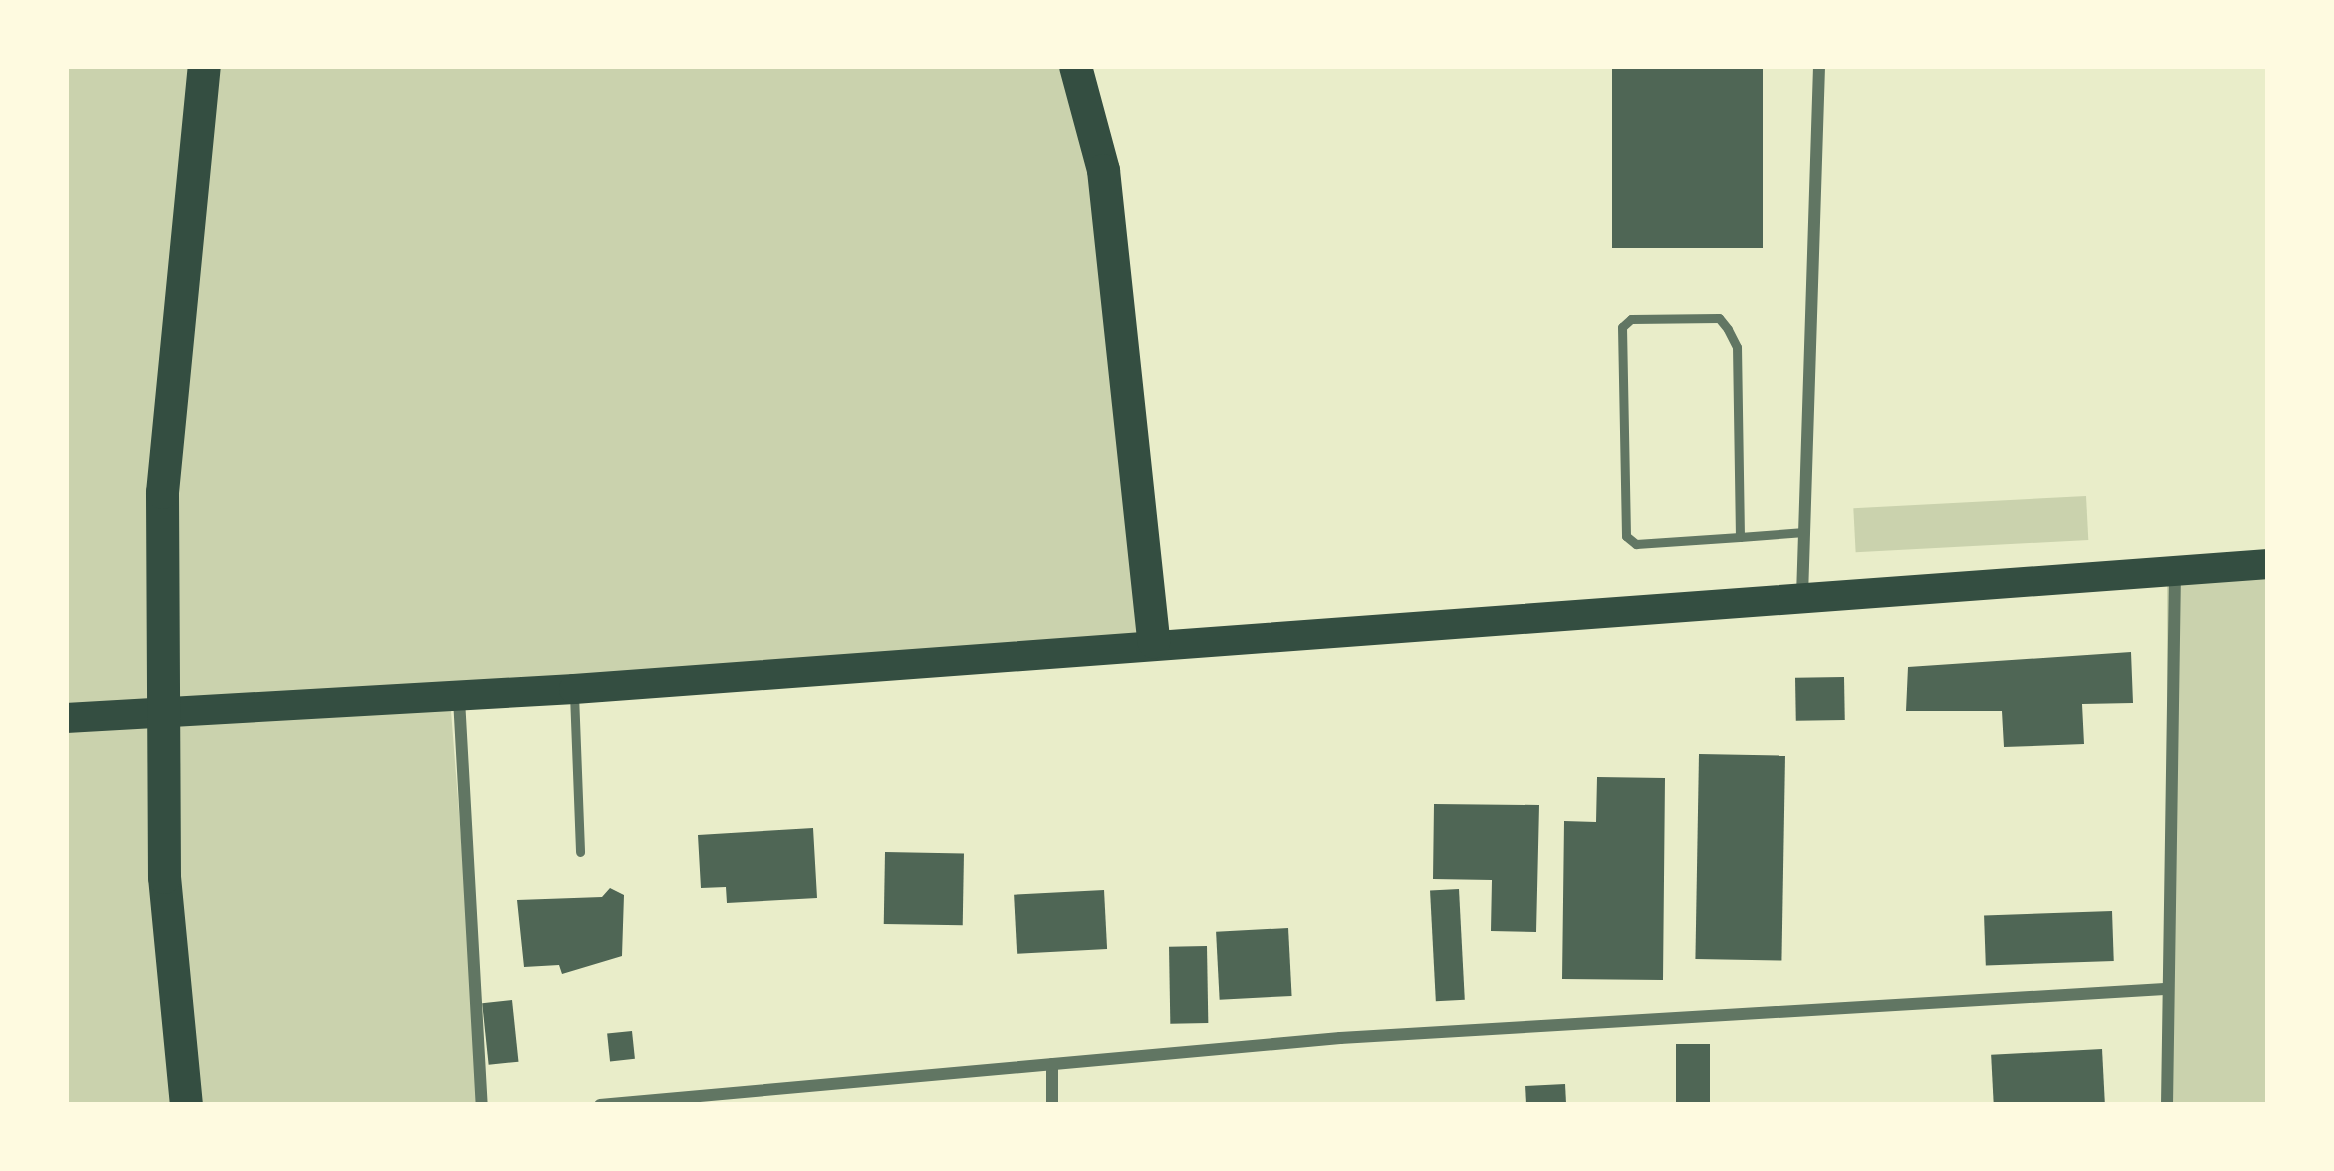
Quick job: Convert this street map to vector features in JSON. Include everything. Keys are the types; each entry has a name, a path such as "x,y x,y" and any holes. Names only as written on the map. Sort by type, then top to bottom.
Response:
{"highway":[{"path":"186,1105 164,877 161,492 204,66"},
{"path":"1075,66 1103,170 1154,641"}],"main road":[{"path":"66,718 574,689 1154,641 2268,564"}],"street":[{"path":"1802,596 1819,66"},
{"path":"2167,1105 2165,989 2175,570"},
{"path":"458,696 482,1105"},
{"path":"600,1105 1340,1038 2165,989"},
{"path":"1052,1064 1052,1105"}],"lane":[{"path":"1740,537 1737,346 1719,318 1631,320 1622,327 1621,525 1636,544 1740,537 1804,532"},
{"path":"574,689 580,852"}],"green space":[{"path":"66,66 1086,66 1162,648 451,711 482,1105 66,1105"},
{"path":"2086,496 2088,540 1856,552 1853,508"},
{"path":"2167,573 2268,573 2268,1105 2167,1105"}],"building":[{"path":"1612,66 1763,66 1763,248 1612,248"},
{"path":"2131,652 2133,703 2082,704 2084,744 2004,747 2002,711 1906,711 1908,667"},
{"path":"1844,677 1845,720 1796,721 1795,678"},
{"path":"1699,754 1785,756 1781,960 1695,959"},
{"path":"1597,777 1665,778 1663,980 1562,979 1564,821 1596,822"},
{"path":"1434,804 1539,805 1536,932 1491,931 1492,880 1433,879"},
{"path":"813,828 817,898 727,903 726,887 701,888 698,835"},
{"path":"885,852 964,853 963,925 884,924"},
{"path":"610,888 624,895 622,956 562,974 559,965 524,967 517,900 602,897"},
{"path":"1459,889 1465,1000 1436,1001 1430,891"},
{"path":"1104,890 1107,949 1017,954 1014,895"},
{"path":"2112,911 2114,961 1986,965 1984,915"},
{"path":"1288,928 1292,996 1220,1000 1216,932"},
{"path":"1207,946 1208,1023 1170,1024 1169,947"},
{"path":"512,1000 518,1062 489,1065 482,1003"},
{"path":"632,1031 635,1059 610,1061 607,1034"},
{"path":"1676,1044 1710,1044 1710,1105 1676,1105"},
{"path":"2102,1049 2105,1105 1994,1105 1991,1055"},
{"path":"1565,1084 1566,1105 1526,1105 1525,1086"}]}
